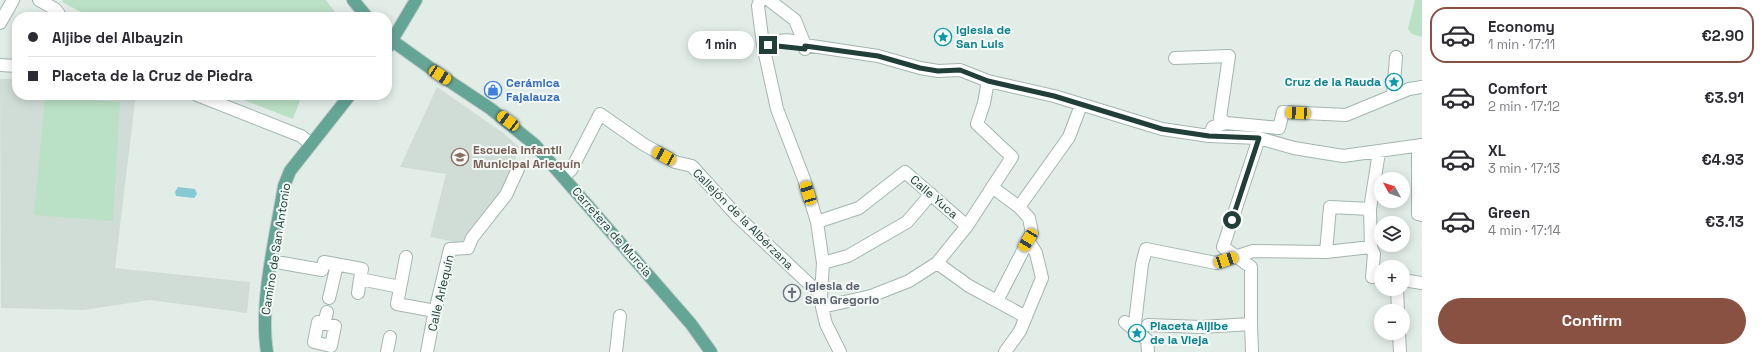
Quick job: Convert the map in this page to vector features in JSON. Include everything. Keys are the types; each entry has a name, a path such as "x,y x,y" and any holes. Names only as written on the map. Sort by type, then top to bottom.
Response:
{"main road":[{"path":"353,0 363,12"},
{"path":"392,37 416,0"},
{"name":"Carretera de Murcia","path":"392,44 508,121 535,145 564,176 691,324 711,352"},
{"name":"Camino de San Antonio","path":"267,352 265,323 266,299 284,186 290,171 346,100"}],"street":[{"path":"0,23 13,0"},
{"path":"38,0 55,9 57,12"},
{"path":"756,0 755,22 759,45 762,43 805,49 805,46"},
{"path":"760,0 758,6 762,43 777,109 804,179 817,222 823,263 821,301 826,324 840,352"},
{"path":"769,0 795,20 805,46"},
{"path":"762,43 783,40 798,42 805,46 878,56 920,68 938,71 960,70 988,81 1054,96 1162,129 1209,136 1259,138 1294,148 1343,156 1420,145 1420,215"},
{"path":"1175,58 1229,56 1220,118 1226,123"},
{"path":"1393,95 1396,57"},
{"path":"0,64 12,65"},
{"path":"821,301 871,296 908,281 937,263 967,226 1012,157 977,124 984,102 988,81"},
{"path":"1209,136 1213,127 1226,123 1279,128 1283,112 1346,115 1409,89 1422,88"},
{"path":"210,100 301,136 311,144"},
{"path":"1019,207 1069,137 1081,105"},
{"name":"Callejón de la Albérzana","path":"564,176 571,170 600,114 643,144 675,162 692,166 738,217 821,301"},
{"path":"1252,352 1251,267 1223,247 1259,138"},
{"path":"1374,277 1372,277 1374,254 1371,247 1370,209 1379,152"},
{"name":"Calle Arlequín","path":"428,352 435,311 450,249 468,248 472,238 506,195 518,169"},
{"name":"Calle Yuca","path":"817,222 859,208 905,172 967,226"},
{"path":"992,187 1019,207 1029,218 1032,233 996,301"},
{"path":"823,263 848,256 907,222 931,194"},
{"path":"1326,252 1330,207 1370,209"},
{"path":"1005,352 1020,331 1042,278 1036,254 1025,244"},
{"path":"1148,352 1147,340 1130,323 1146,249 1216,263 1253,251 1326,252 1371,247"},
{"path":"406,257 397,304 435,311"},
{"path":"282,263 322,270 324,262 336,264 355,274 400,287"},
{"path":"937,263 969,286 1026,317"},
{"path":"330,298 336,264"},
{"path":"355,274 358,293"},
{"path":"1410,281 1422,283"},
{"path":"325,348 331,346 335,326 324,324 327,312"},
{"path":"616,352 620,316"},
{"path":"1148,325 1201,327 1251,324"},
{"path":"387,352 390,337"},
{"path":"1399,340 1400,352"}],"shaded area":[{"path":"0,79 12,79 12,100 136,100 115,268 250,282 247,313 150,300 84,310 1,308"},
{"name":"Escuela Infantil Municipal Arlequín","path":"437,87 502,132 519,147 507,184 461,243 430,237 446,174 400,167"}],"green space":[{"path":"63,0 326,0 335,12 81,12 62,2"},
{"path":"1415,0 1422,0 1422,37 1412,34 1408,29"},
{"path":"45,100 90,100 120,102 113,221 34,215"},
{"path":"244,100 300,100 293,119"}],"water":[{"path":"178,187 195,189 197,194 194,198 176,196 175,192"}],"place":[{"name":"Iglesia de San Luis","path":"943,37"},
{"name":"Cruz de la Rauda","path":"1394,82"},
{"name":"Cerámica Fajalauza","path":"493,90"},
{"name":"Escuela Infantil Municipal Arlequín","path":"460,157"},
{"name":"Iglesia de San Gregorio","path":"792,293"},
{"name":"Placeta Aljibe de la Vieja","path":"1137,333"}],"route":[{"path":"768,45 805,49 805,46 878,56 920,68 938,71 960,70 988,81 1054,96 1162,129 1209,136 1259,138 1232,220"}]}
